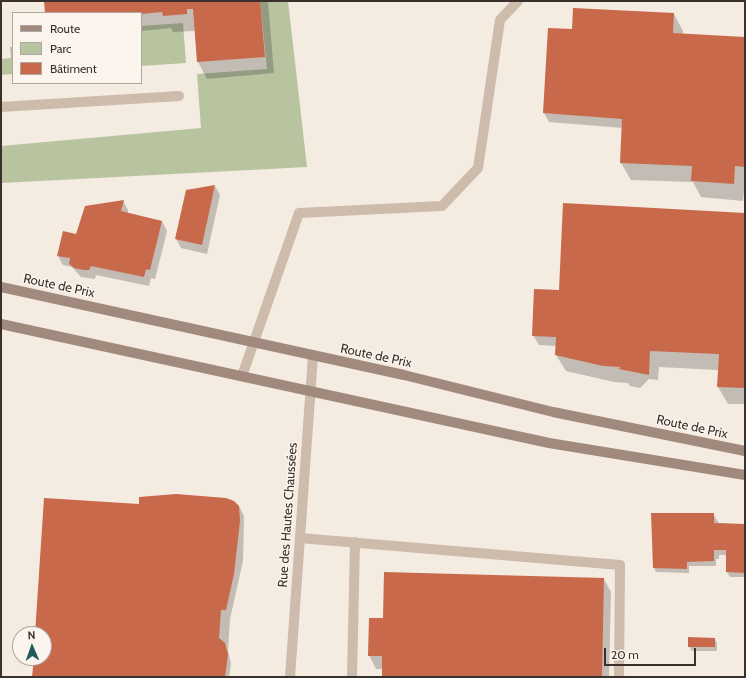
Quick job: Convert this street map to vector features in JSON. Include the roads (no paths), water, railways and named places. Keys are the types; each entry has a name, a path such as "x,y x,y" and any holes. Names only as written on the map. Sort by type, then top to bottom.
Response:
{"main road":[{"name":"Route de Prix","path":"1,287 404,375 553,412 745,451"},
{"path":"1,324 549,443 745,475"}],"street":[{"path":"242,376 299,213 442,206 478,168 500,20 518,1"},
{"path":"1,107 179,96"},
{"name":"Rue des Hautes Chaussées","path":"290,677 310,391 314,356"},
{"path":"300,538 620,565 619,677"},
{"path":"352,677 355,542"}]}
